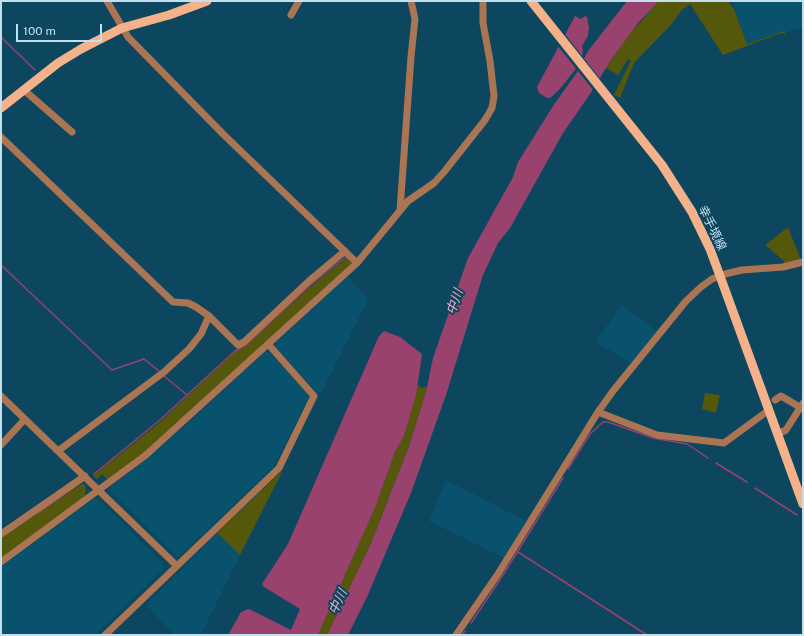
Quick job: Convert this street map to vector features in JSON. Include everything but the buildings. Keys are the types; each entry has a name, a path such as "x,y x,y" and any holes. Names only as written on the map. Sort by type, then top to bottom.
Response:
{"main road":[{"path":"1,108 58,63 81,48 122,28 169,15 207,1"},
{"name":"幸手境線","path":"531,1 673,180 701,229 720,276 803,504"}],"street":[{"path":"107,1 128,37 208,118 357,263"},
{"path":"291,15 299,1"},
{"path":"400,210 415,19 411,1"},
{"path":"1,562 146,455 357,263 400,210 413,197 434,183 485,120 492,108 493,89 482,1"},
{"path":"24,90 72,132"},
{"path":"1,137 173,302 188,303 196,307 209,316 238,344 244,342 309,281 345,251"},
{"path":"456,635 498,574 598,412 613,391 686,301 700,287 720,276 742,270 783,268 803,262"},
{"path":"58,451 164,372 189,349 201,334 209,316"},
{"path":"105,635 279,468 314,396 268,344"},
{"path":"1,396 177,566"},
{"path":"775,400 781,396 802,407 786,430 778,434"},
{"path":"598,412 657,435 724,443 769,410"},
{"path":"1,445 25,419"},
{"path":"1,534 85,476"}],"shaded area":[{"path":"659,1 728,1 734,9 747,44 784,31 786,35 781,33 723,55 690,4 682,10 670,26 634,63 620,98 614,95 631,60 628,59 618,75 606,68 627,37"},
{"path":"732,1 803,1 803,27 747,44"},
{"path":"788,227 800,260 784,265 784,261 765,245"},
{"path":"348,257 351,260 351,264 143,454 108,480 102,474 97,479 93,476 158,424 236,351 247,345 305,291"},
{"path":"348,277 368,300 320,395 276,348 276,342"},
{"path":"622,305 657,331 631,363 595,342"},
{"path":"265,352 270,353 308,394 308,399 274,466 180,556 176,556 110,491 111,486 152,456"},
{"path":"418,384 421,388 428,386 409,446 372,541 327,635 318,635 375,508 395,452 404,436"},
{"path":"705,393 720,395 716,413 702,409"},
{"path":"283,470 240,555 217,533"},
{"path":"446,480 526,521 504,558 429,521"},
{"path":"83,483 86,487 85,496 1,558 1,539 4,536"},
{"path":"94,499 98,499 162,562 163,570 95,635 1,635 1,567"},
{"path":"217,533 240,555 201,635 174,635 146,605"}],"water":[{"name":"中川","path":"627,1 659,1 638,23 611,60 563,133 510,228 498,243 483,275 446,395 411,493 367,597 348,635 327,635 372,541 409,446 426,392 433,358 468,258 513,177 518,162 555,103 576,74 588,51"},
{"path":"575,16 581,19 585,16 587,17 589,28 588,36 582,46 583,52 581,58 575,70 559,90 550,98 547,98 539,93 537,87"},
{"path":"384,331 400,337 422,354 416,395 404,436 395,452 375,508 318,635 228,635 241,612 249,609 291,630 300,609 264,587 262,584 288,544 379,336"}],"pier":[{"path":"564,33 601,80 594,91 557,45"}],"waterway":[{"path":"1,37 35,70"},
{"path":"94,474 160,420 235,351 246,345 308,287 346,257"},
{"path":"1,265 112,370 144,359 160,372"},
{"path":"164,376 187,395"},
{"path":"568,469 590,434 603,422 608,422 653,438 687,444 708,458"},
{"path":"716,463 747,482"},
{"path":"471,623 503,575 563,478"},
{"path":"38,513 79,484"},
{"path":"755,488 797,515"},
{"path":"518,552 647,635"},
{"path":"462,635 465,631"}]}
